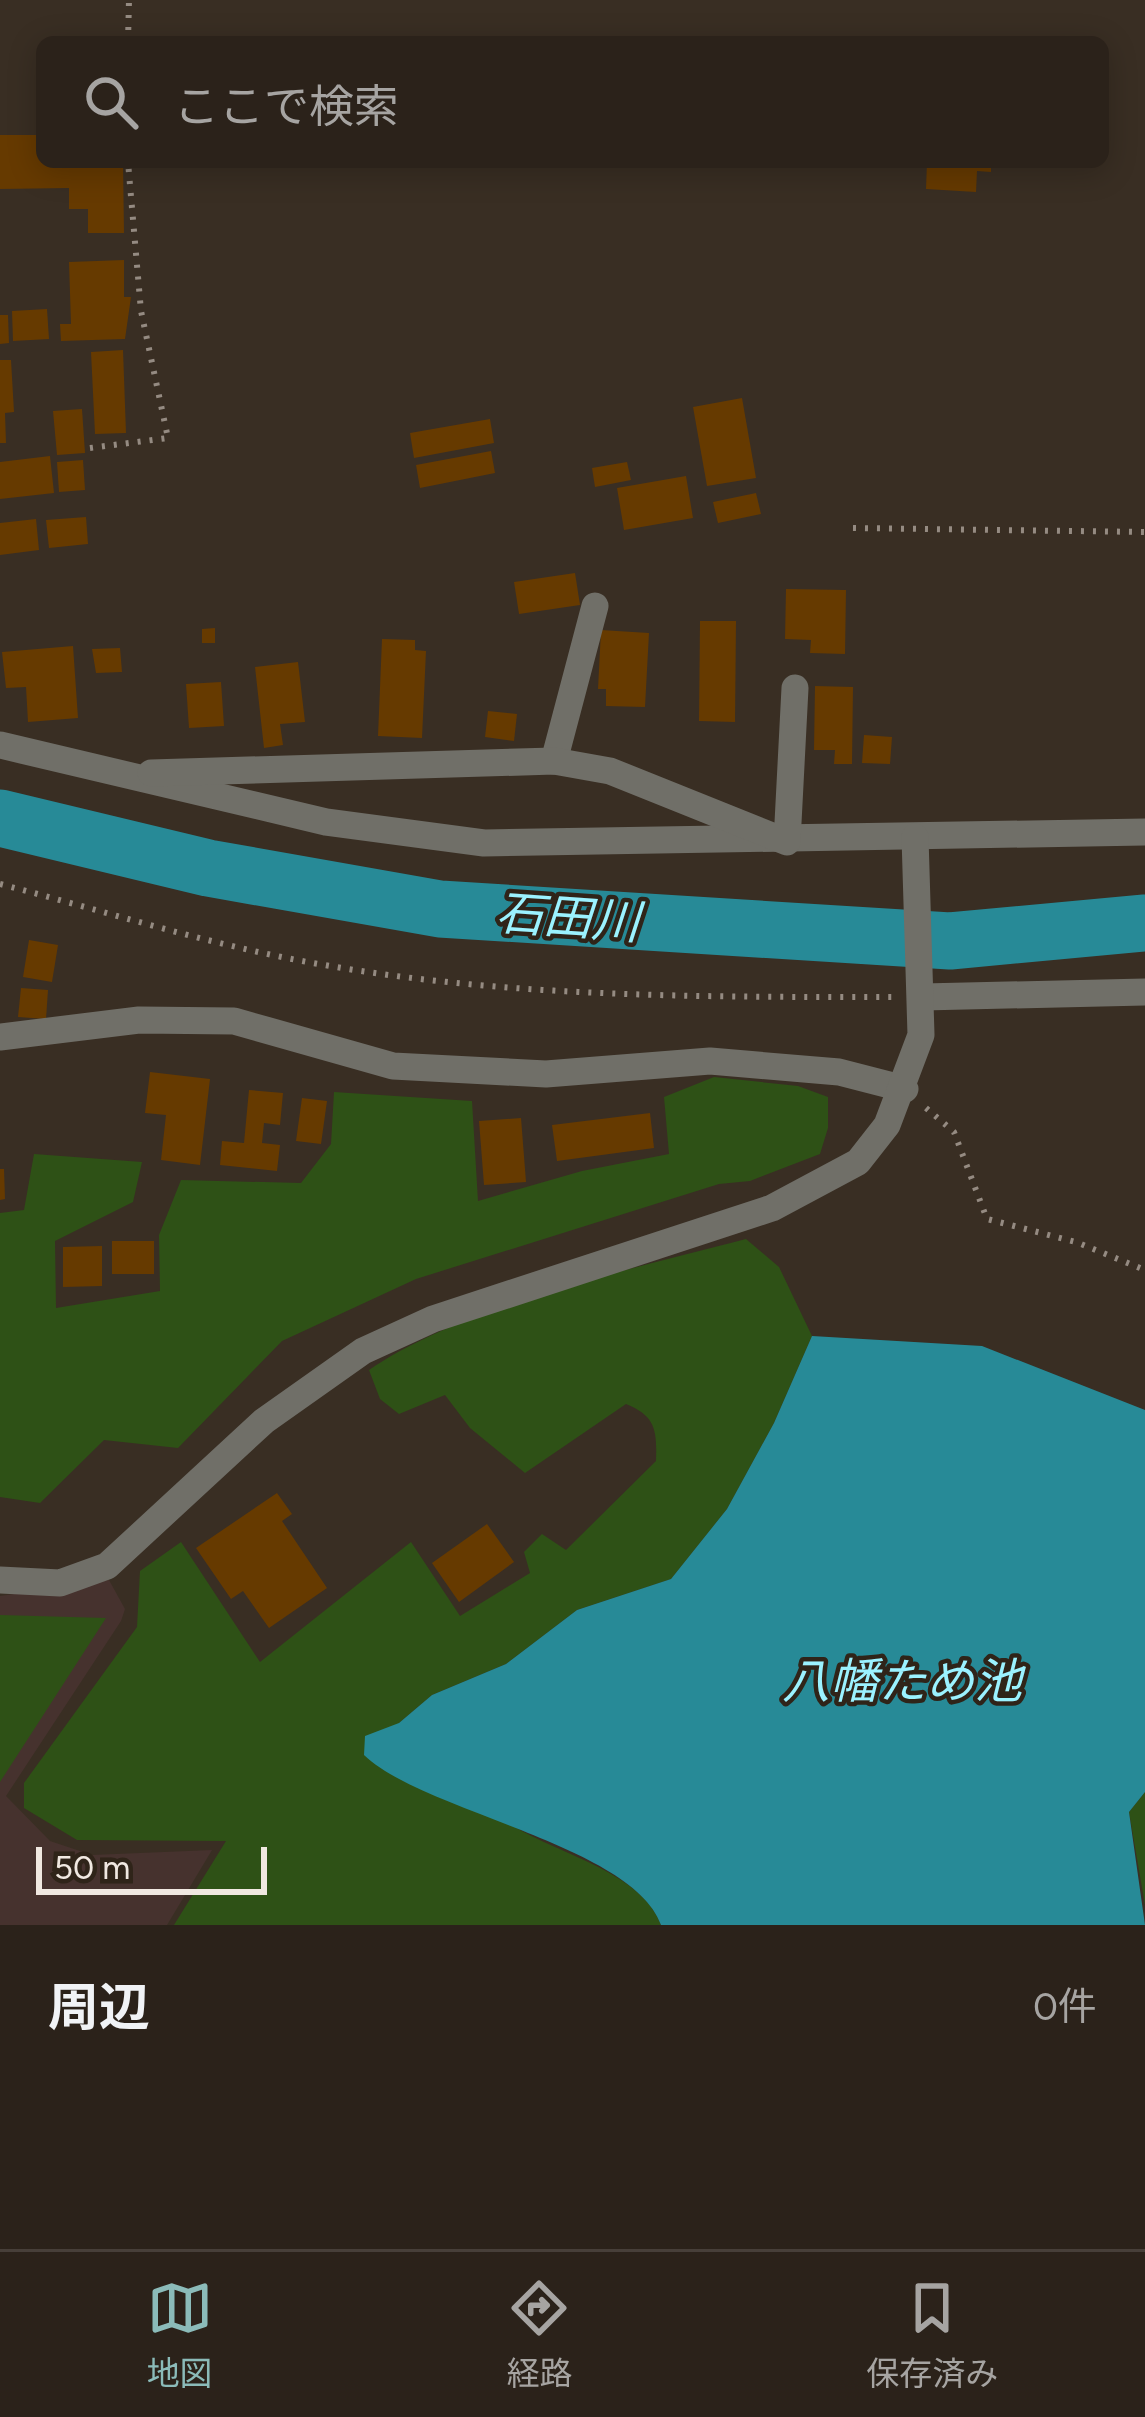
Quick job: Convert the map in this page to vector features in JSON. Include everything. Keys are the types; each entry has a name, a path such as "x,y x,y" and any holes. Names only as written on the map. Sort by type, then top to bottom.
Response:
{"street":[{"path":"554,761 595,606"},
{"path":"787,842 795,688"},
{"path":"0,745 326,822 484,843 787,842 916,847 1145,832"},
{"path":"117,775 454,760 554,761 647,784 787,842"},
{"path":"0,1580 60,1583 107,1566 264,1421 363,1352 433,1319 772,1208 858,1162 887,1125 905,1089 921,1035 916,847"},
{"path":"922,988 1145,992"},
{"path":"0,1037 139,1020 234,1021 394,1066 546,1074 710,1061 839,1072 905,1089"}],"path":[{"path":"128,36 129,0"},
{"path":"90,448 168,438 141,311 129,168"},
{"path":"854,527 1145,532"},
{"path":"0,884 301,961 447,981 620,997 922,988"},
{"path":"905,1089 954,1132 987,1220 1076,1243 1145,1270"}],"shaded area":[{"path":"109,1580 125,1609 121,1621 6,1796 50,1841 92,1855 212,1850 167,1925 0,1925 0,1596"}],"green space":[{"path":"714,1077 798,1086 828,1097 828,1128 820,1154 750,1181 719,1184 416,1279 282,1341 178,1448 104,1440 40,1503 0,1497 0,1213 24,1210 34,1154 142,1162 133,1202 55,1241 56,1308 160,1291 159,1235 181,1180 301,1183 331,1144 334,1092 472,1101 478,1201 582,1171 669,1154 664,1097"},
{"path":"746,1239 779,1267 812,1336 774,1423 727,1509 671,1579 577,1610 506,1664 432,1695 399,1723 502,1818 634,1889 661,1925 174,1925 226,1841 77,1840 24,1808 24,1783 137,1627 140,1571 181,1542 260,1662 411,1542 460,1616 530,1573 524,1552 542,1534 566,1550 656,1461 655,1433 649,1419 626,1404 525,1473 470,1428 445,1395 399,1414 380,1399 369,1370 407,1347 499,1308"},
{"path":"0,1615 106,1618 0,1782"},
{"path":"1145,1792 1145,1905 1129,1812"}],"water":[{"name":"八幡ため池","path":"812,1336 982,1346 1145,1410 1145,1792 1129,1812 1145,1925 661,1925 643,1897 611,1873 570,1851 431,1794 364,1755 365,1736 399,1723 432,1695 506,1664 577,1610 671,1579 727,1509 774,1423"}],"building":[{"path":"0,135 36,135 36,168 123,168 124,233 88,233 88,209 69,209 69,188 0,189"},
{"path":"927,168 991,168 991,172 977,171 976,192 926,189"},
{"path":"124,260 124,297 131,297 125,339 61,341 60,324 71,324 69,262"},
{"path":"47,309 49,339 13,341 12,311"},
{"path":"0,315 8,315 9,343 0,344"},
{"path":"123,350 126,433 95,434 91,352"},
{"path":"0,360 11,360 14,412 5,413 6,443 0,443"},
{"path":"742,398 756,478 707,486 693,407"},
{"path":"82,409 85,453 57,455 53,411"},
{"path":"490,419 494,443 414,458 410,433"},
{"path":"491,451 495,473 420,488 416,465"},
{"path":"50,456 54,493 0,499 0,462"},
{"path":"83,460 85,490 59,492 57,462"},
{"path":"627,462 631,480 595,487 592,468"},
{"path":"686,476 693,518 624,530 617,488"},
{"path":"756,493 761,514 718,523 713,502"},
{"path":"86,517 88,544 49,548 46,520"},
{"path":"36,519 39,550 0,555 0,523"},
{"path":"575,573 580,605 519,614 514,582"},
{"path":"786,589 846,590 845,654 810,653 811,640 785,639"},
{"path":"700,621 736,621 735,722 699,721"},
{"path":"215,628 215,643 202,643 202,629"},
{"path":"601,630 649,633 645,707 606,706 606,689 598,689"},
{"path":"382,639 415,640 415,650 426,651 422,738 378,736"},
{"path":"73,646 78,718 28,722 26,687 6,688 2,652"},
{"path":"120,648 122,672 96,673 92,649"},
{"path":"298,662 305,722 280,724 283,745 264,748 255,667"},
{"path":"221,682 224,726 189,728 186,684"},
{"path":"815,686 853,687 852,764 834,764 835,750 814,750"},
{"path":"488,711 517,714 514,741 485,737"},
{"path":"864,735 892,737 890,764 862,763"},
{"path":"29,940 58,945 52,982 23,977"},
{"path":"21,988 48,990 46,1019 18,1017"},
{"path":"150,1072 210,1079 200,1165 161,1160 166,1115 145,1113"},
{"path":"249,1090 283,1093 280,1125 264,1123 262,1143 280,1145 277,1171 220,1165 222,1141 244,1143"},
{"path":"302,1098 327,1101 321,1144 296,1141"},
{"path":"650,1113 654,1148 557,1161 552,1125"},
{"path":"521,1118 526,1182 484,1185 479,1121"},
{"path":"0,1169 4,1169 5,1199 0,1200"},
{"path":"112,1241 154,1241 154,1274 112,1274"},
{"path":"102,1246 102,1286 63,1287 63,1247"},
{"path":"277,1493 292,1514 282,1521 327,1588 269,1628 243,1591 231,1599 196,1548"},
{"path":"487,1524 514,1562 459,1602 432,1563"}],"waterway":[{"name":"石田川","path":"0,818 208,868 440,909 950,941 1145,923"}]}
